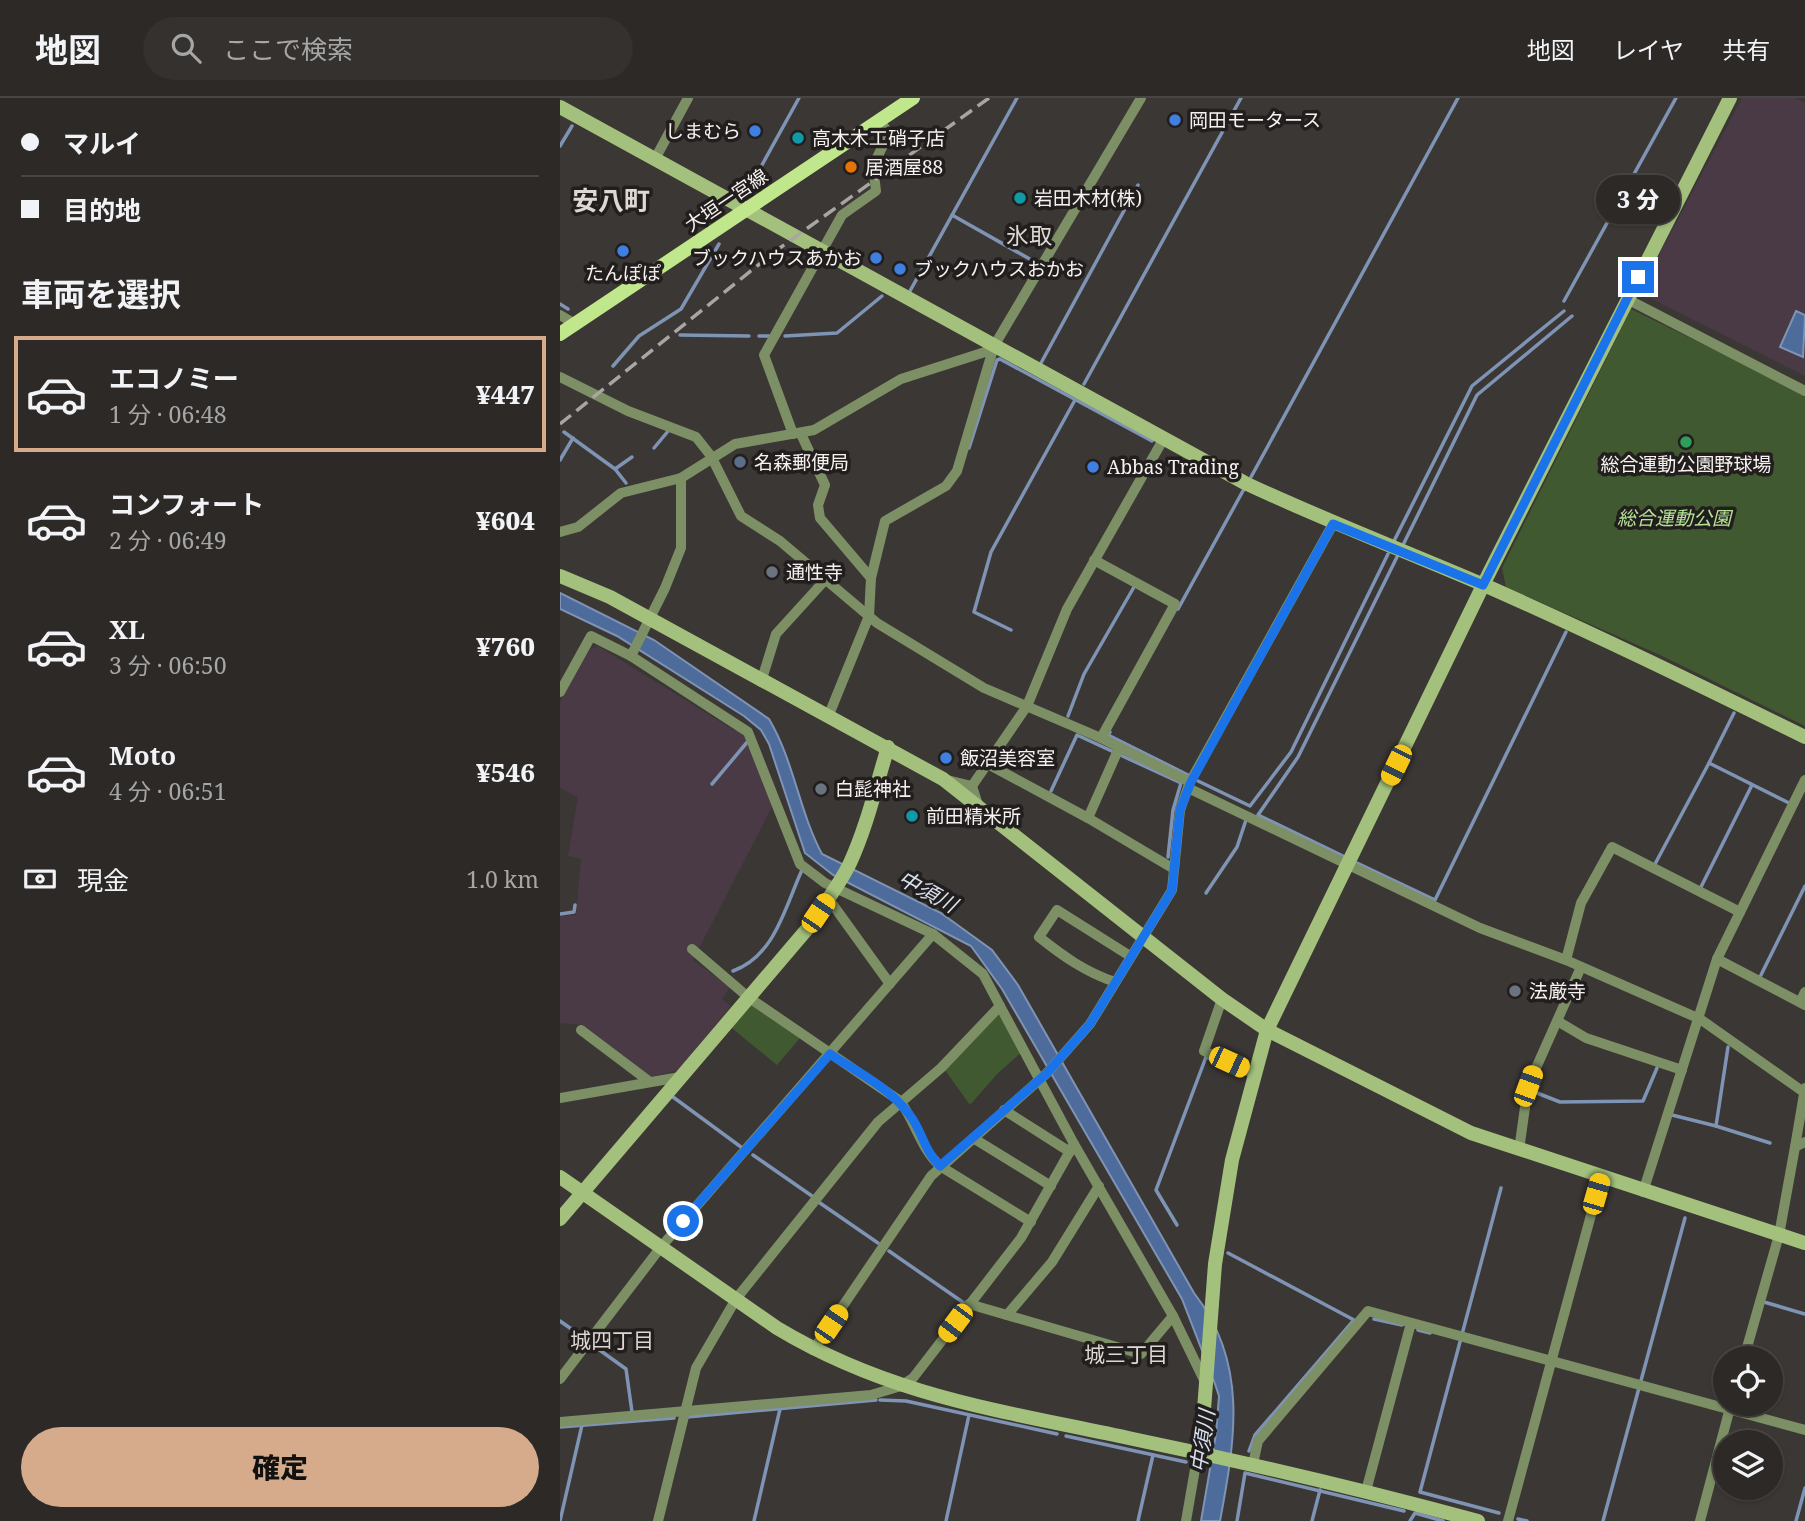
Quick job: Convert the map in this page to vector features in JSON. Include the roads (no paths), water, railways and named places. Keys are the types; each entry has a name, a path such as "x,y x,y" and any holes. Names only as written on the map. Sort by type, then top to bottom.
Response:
{"main road":[{"name":"大垣一宮線","path":"560,334 911,99"}],"street":[{"path":"656,157 688,98"},
{"path":"828,717 869,616 871,578 885,521 946,486 957,471 994,346 1141,98"},
{"path":"1186,1521 1203,1453 1215,1264 1232,1160 1267,1030 1483,585 1730,98"},
{"path":"560,107 656,157 824,253 1245,483 1333,524 1483,585 1656,663 1805,737"},
{"path":"871,578 820,518 818,505 825,485 797,434 764,355 824,253 842,215 876,191 873,166 889,134 880,122"},
{"path":"1627,299 1805,391"},
{"path":"560,315 575,324"},
{"path":"560,532 578,527 621,492 681,478 711,456 735,444 814,430 901,379 977,355 994,346"},
{"path":"560,377 628,411 696,437 711,456 741,516 780,541 869,616 946,667 1101,738 1189,785 1480,928 1566,960 1700,1019 1804,1091 1779,1235 1747,1346"},
{"path":"972,786 1027,706 1067,610 1164,438"},
{"path":"632,654 648,625 681,548 681,478"},
{"path":"813,1350 940,1166 1043,1076 1090,1024 1141,936 1172,890 1180,810 1189,785 1333,524"},
{"path":"1094,560 1175,604 1101,738"},
{"path":"560,576 610,597 648,625 888,747 943,779 1222,999 1267,1030 1445,1122 1601,1178 1805,1243"},
{"path":"761,682 776,634 826,579"},
{"path":"560,692 591,636 632,654 748,732 800,864 834,889 933,934 983,974 1043,1076 1072,1148 1099,1186 1187,1340 1206,1385"},
{"path":"560,1219 808,928 849,865 863,834 888,747"},
{"path":"1088,818 1119,748"},
{"path":"988,764 1088,818 1174,869"},
{"path":"943,779 972,786"},
{"path":"1643,1192 1717,959 1805,780"},
{"path":"972,786 979,808"},
{"path":"1566,960 1581,903 1612,847 1740,912"},
{"path":"834,889 890,984"},
{"path":"1115,982 1075,965 1039,937 1057,910 1130,956"},
{"path":"560,1379 661,1247 933,934"},
{"path":"692,949 748,996 900,1101 912,1117 931,1157 940,1166 1031,1222"},
{"path":"1717,959 1803,1000"},
{"path":"1519,1150 1528,1086 1559,1022 1581,967"},
{"path":"1222,999 1204,1051 1255,1074"},
{"path":"658,1521 696,1368 736,1299 878,1122 941,1068 1000,1006"},
{"path":"1559,1022 1586,1038 1682,1070"},
{"path":"581,1030 650,1082"},
{"path":"560,1098 680,1077"},
{"path":"1004,1110 1072,1148"},
{"path":"973,1139 1051,1186"},
{"path":"1795,1147 1805,1142"},
{"path":"560,1422 871,1395 901,1386 913,1378 1021,1238 1072,1148"},
{"path":"560,1177 813,1350 901,1386 943,1398 1254,1464 1478,1521"},
{"path":"1508,1521 1601,1178"},
{"path":"1007,1315 1052,1262 1099,1186"},
{"path":"969,1304 1141,1354 1173,1316"},
{"path":"1254,1464 1258,1441 1368,1311 1551,1362 1713,1403"},
{"path":"1366,1491 1411,1323"},
{"path":"1187,1340 1209,1340"},
{"path":"1700,1521 1728,1416"},
{"path":"1759,1416 1805,1430"}],"water":[{"path":"1796,311 1805,315 1803,357 1780,347"},
{"path":"560,593 654,640 769,719 785,752 822,854 941,913 992,950 1018,985 1212,1320 1223,1347 1230,1375 1233,1432 1220,1521 1201,1521 1216,1434 1219,1396 1182,1299 1002,989 971,946 833,875 805,853 769,744 761,730 744,716 617,636 560,609"}],"waterway":[{"path":"747,192 799,98"},
{"path":"910,291 1017,98"},
{"path":"1084,384 1241,98"},
{"path":"1251,477 1458,98"},
{"path":"1564,301 1676,98"},
{"path":"560,146 572,126"},
{"path":"1041,363 1138,185"},
{"path":"952,215 1035,262"},
{"path":"613,366 639,336 681,309 719,244"},
{"path":"785,336 837,333 882,296"},
{"path":"560,304 568,309"},
{"path":"1394,541 1472,386 1564,311"},
{"path":"1404,543 1477,395 1572,316"},
{"path":"680,335 749,336"},
{"path":"759,336 769,336"},
{"path":"969,448 997,360 1000,359 1152,441"},
{"path":"1011,630 974,612 991,552 1075,400"},
{"path":"654,448 669,430"},
{"path":"564,432 615,469 626,483"},
{"path":"560,460 573,438"},
{"path":"615,469 632,457"},
{"path":"1178,609 1244,489"},
{"path":"1198,781 1250,806 1291,752 1388,554"},
{"path":"1343,856 1258,815 1298,757 1397,557"},
{"path":"1068,716 1084,674 1134,587"},
{"path":"1357,863 1435,900 1566,632"},
{"path":"1709,763 1734,713"},
{"path":"1110,732 1108,735 1188,775"},
{"path":"1051,791 1077,735 1181,783 1173,810 1168,857"},
{"path":"712,784 749,740"},
{"path":"1655,864 1709,763 1789,803"},
{"path":"1701,887 1752,785"},
{"path":"1206,893 1237,847 1246,820"},
{"path":"733,971 747,964 769,942 802,870"},
{"path":"1760,977 1805,886"},
{"path":"560,914 574,912 575,905"},
{"path":"1672,1115 1716,1126 1728,1047"},
{"path":"1177,1225 1156,1190 1206,1057 1242,1074"},
{"path":"1532,1091 1560,1102 1643,1101 1657,1068"},
{"path":"673,1097 741,1147"},
{"path":"1716,1126 1770,1143"},
{"path":"753,1155 812,1196"},
{"path":"1499,1513 1420,1492 1501,1188"},
{"path":"820,1203 878,1243"},
{"path":"1603,1521 1685,1218"},
{"path":"889,1251 964,1303"},
{"path":"1228,1253 1354,1320 1255,1435 1249,1451"},
{"path":"1764,1302 1805,1314"},
{"path":"1374,1319 1402,1325"},
{"path":"560,1321 583,1337"},
{"path":"1418,1330 1430,1333"},
{"path":"594,1346 626,1369 632,1412"},
{"path":"687,1417 876,1400"},
{"path":"880,1400 906,1401 1057,1434"},
{"path":"754,1521 780,1409"},
{"path":"946,1521 969,1415"},
{"path":"560,1427 674,1418"},
{"path":"560,1521 582,1425"},
{"name":"中須川","path":"1066,1436 1186,1462"},
{"path":"1138,1521 1153,1455"},
{"path":"1237,1521 1245,1473 1404,1511"},
{"path":"1796,1521 1805,1488"},
{"path":"1312,1521 1320,1490"},
{"path":"1410,1521 1415,1513 1443,1521"},
{"path":"1518,1519 1527,1521"}],"railway":[{"path":"560,424 777,250 989,98"}],"place":[{"name":"岡田モータース","path":"1175,120"},
{"name":"しまむら","path":"755,131"},
{"name":"高木木工硝子店","path":"798,138"},
{"name":"居酒屋88","path":"851,167"},
{"name":"岩田木材(株)","path":"1020,198"},
{"name":"たんぽぽ","path":"623,251"},
{"name":"ブックハウスあかお","path":"876,258"},
{"name":"ブックハウスおかお","path":"900,269"},
{"name":"総合運動公園野球場","path":"1686,442"},
{"name":"名森郵便局","path":"740,462"},
{"name":"Abbas Trading","path":"1093,467"},
{"name":"通性寺","path":"772,572"},
{"name":"飯沼美容室","path":"946,758"},
{"name":"白髭神社","path":"821,789"},
{"name":"前田精米所","path":"912,816"},
{"name":"法厳寺","path":"1515,991"}],"district":[{"name":"安八町","path":"611,200"},
{"name":"氷取","path":"1029,235"},
{"name":"城四丁目","path":"612,1340"},
{"name":"城三丁目","path":"1126,1354"}],"park label":[{"name":"総合運動公園","path":"1674,518"}]}
